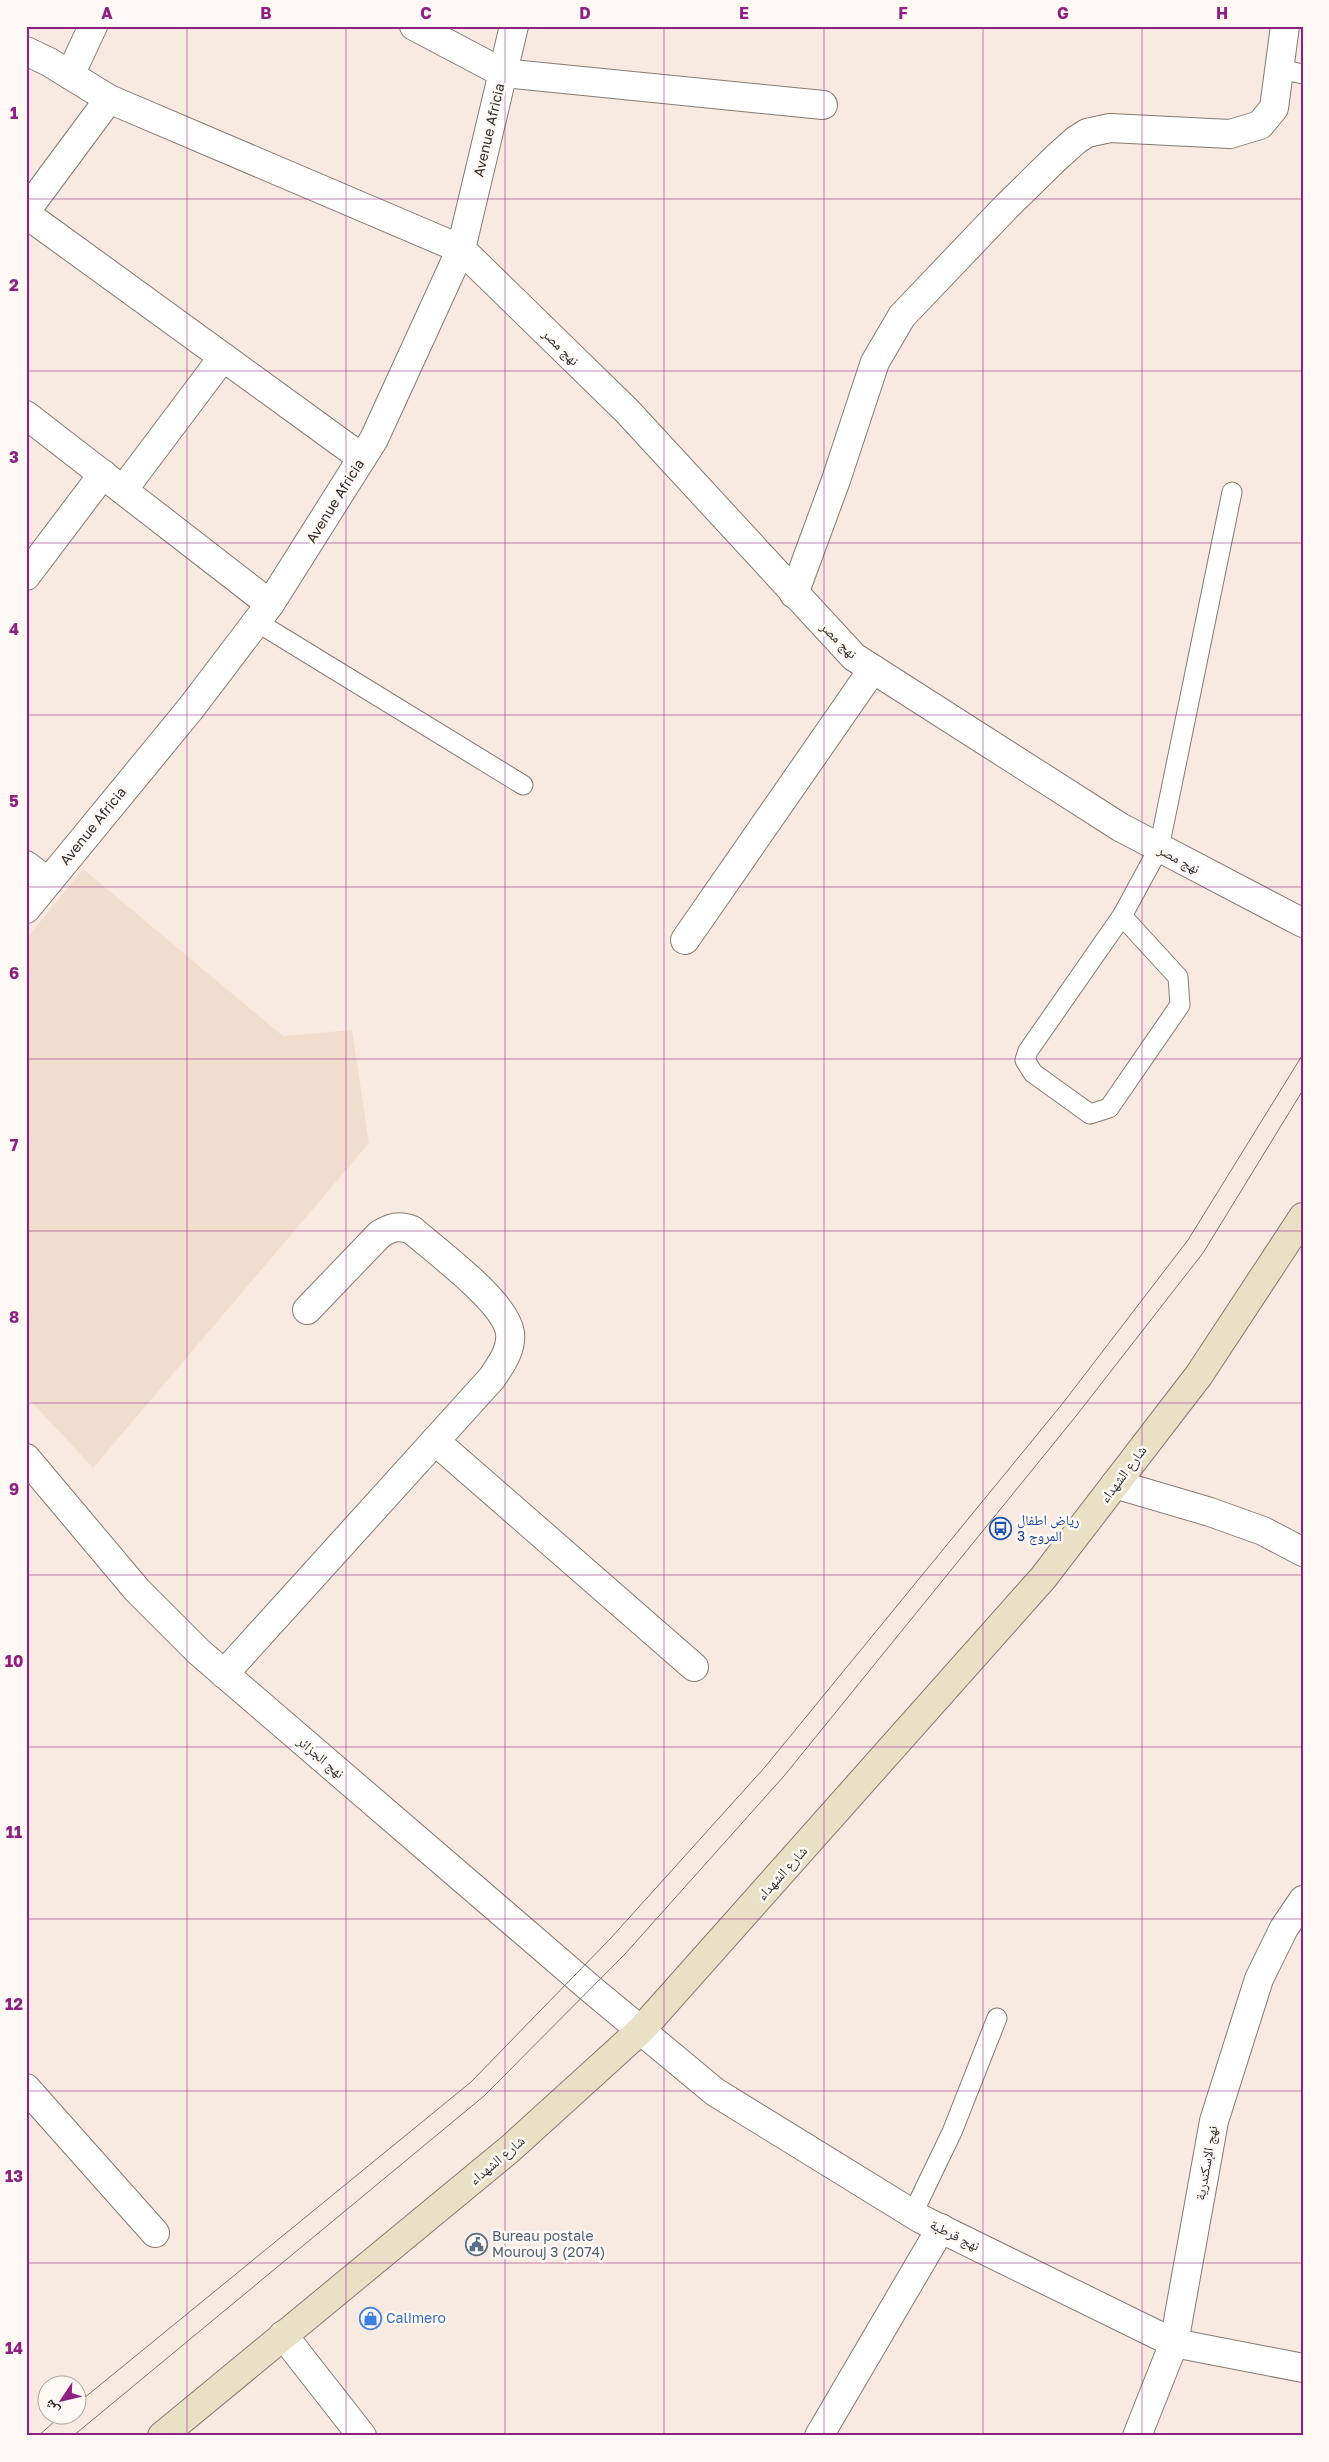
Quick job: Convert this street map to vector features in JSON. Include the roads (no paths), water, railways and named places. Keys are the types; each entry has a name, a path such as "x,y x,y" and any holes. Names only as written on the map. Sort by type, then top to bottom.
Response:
{"main road":[{"name":"شارع الشهداء","path":"162,2436 511,2148 641,2030 1043,1578 1199,1375 1303,1217"}],"street":[{"path":"70,75 93,26"},
{"path":"414,26 503,73 822,105"},
{"name":"Avenue Africia","path":"26,909 191,708 263,613 374,439 461,249 514,26"},
{"path":"794,594 836,480 875,362 902,316 1006,207 1076,140 1087,133 1110,128 1230,134 1260,125 1274,108 1291,72 1285,26"},
{"path":"26,51 109,99 461,249"},
{"path":"109,99 26,213 362,458"},
{"name":"نهج مصر","path":"461,249 627,411 854,657 1120,827 1303,923"},
{"path":"26,576 224,357"},
{"path":"26,415 113,482 263,613"},
{"path":"685,940 873,669"},
{"path":"26,865 48,882"},
{"path":"224,1674 492,1378 509,1348 510,1333 506,1318 494,1301 412,1230 402,1226 389,1228 380,1234 307,1310"},
{"path":"435,1441 694,1667"},
{"name":"نهج الجزائر","path":"26,1458 137,1590 199,1652 641,2030"},
{"path":"1115,1484 1210,1512 1254,1528 1303,1552"},
{"name":"نهج الإسكندرية","path":"1137,2436 1174,2343 1214,2121 1259,1979 1284,1928 1303,1900"},
{"name":"نهج قرطبة","path":"641,2030 715,2092 913,2213 941,2228 1174,2343 1303,2368"},
{"path":"26,2088 155,2233"},
{"path":"819,2436 941,2228"},
{"path":"283,2335 362,2436"}],"lane":[{"path":"1122,916 1178,977 1180,1005 1110,1108 1090,1114 1033,1073 1025,1060 1028,1051 1122,916 1159,848 1232,492"},
{"path":"263,613 523,785"},
{"path":"913,2213 952,2132 997,2018"}],"tram line":[{"path":"88,2395 471,2082 610,1939 765,1767 1063,1403 1188,1240 1303,1054"},
{"path":"73,2436 484,2096 625,1954 784,1776 1076,1416 1203,1253 1303,1090"},
{"path":"38,2436 52,2424"}],"place":[{"name":"رياض اطفال المروج 3","path":"1001,1528"},
{"name":"Bureau postale Mourouj 3 (2074)","path":"476,2244"},
{"name":"Calimero","path":"370,2318"}]}
